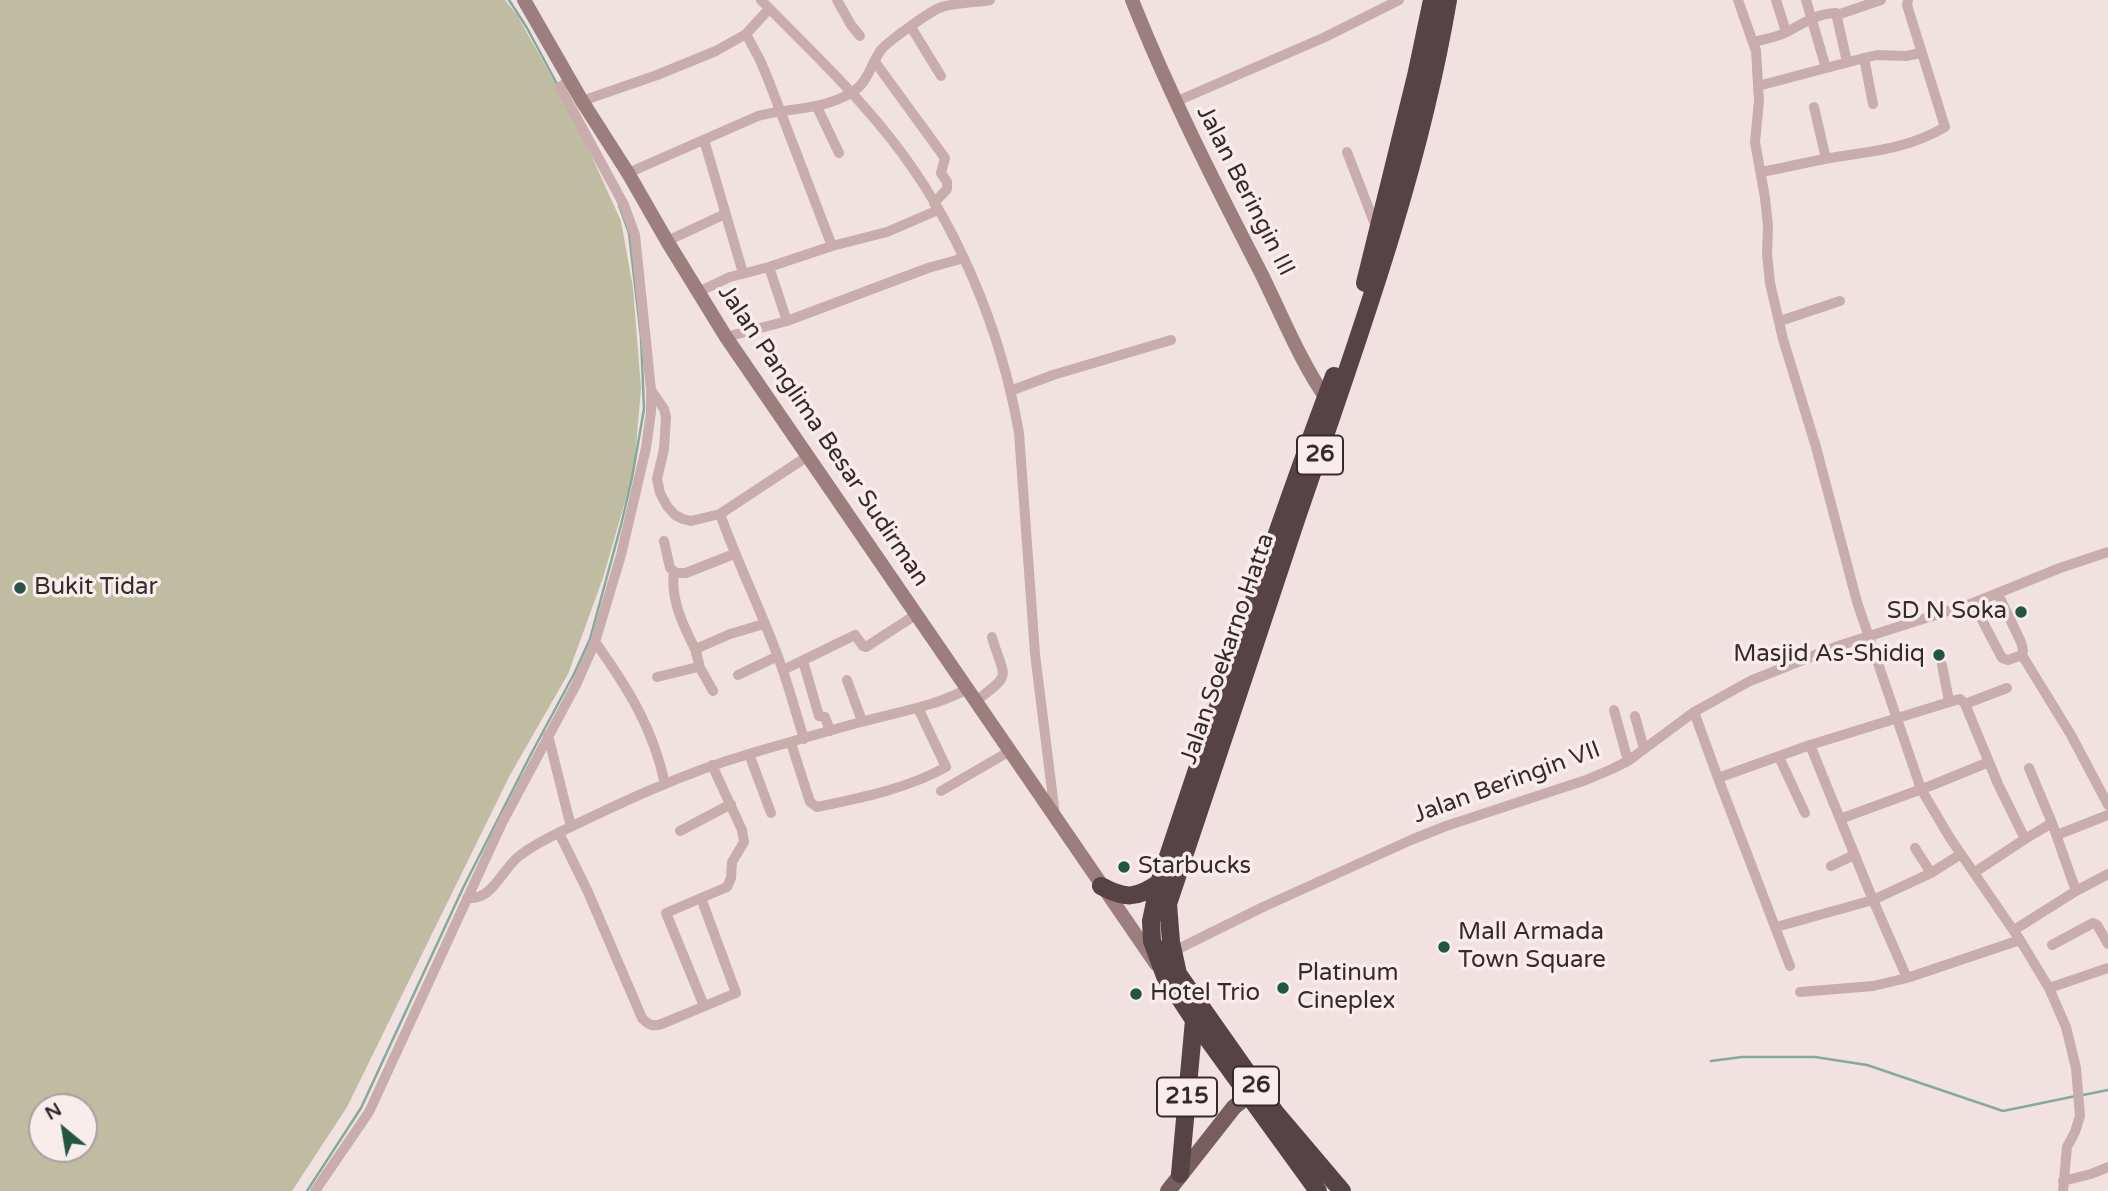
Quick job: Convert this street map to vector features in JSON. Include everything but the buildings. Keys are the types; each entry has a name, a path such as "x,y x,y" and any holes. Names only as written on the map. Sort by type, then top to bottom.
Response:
{"highway":[{"name":"Jalan Soekarno Hatta","path":"1330,404 1378,232 1432,0"},
{"name":"Jalan Soekarno Hatta","path":"1168,904 1280,523 1373,297 1432,83 1448,0"},
{"name":"Jalan Soekarno Hatta","path":"1159,883 1229,700"},
{"path":"1101,886 1128,896 1145,892 1159,883"},
{"name":"26","path":"1159,883 1151,921 1152,941 1194,1020 1342,1191"},
{"name":"26","path":"1162,957 1168,904"},
{"name":"26","path":"1172,975 1320,1191"},
{"name":"215","path":"1180,1174 1194,1020"}],"main road":[{"name":"Jalan Panglima Besar Sudirman","path":"524,0 582,101 726,337 1123,917"},
{"name":"Jalan Beringin III","path":"1132,0 1175,102 1304,359 1330,404"},
{"path":"1123,917 1140,922 1159,919 1168,904"},
{"path":"1123,917 1162,957"},
{"path":"1123,917 1152,941"},
{"name":"215","path":"1168,1191 1234,1107 1253,1091"},
{"path":"1318,1164 1325,1179 1325,1186 1320,1191"}],"street":[{"path":"761,0 851,93 891,139 936,206 964,258 981,299 1010,391 1019,433 1035,654 1055,819"},
{"path":"837,0 860,36"},
{"path":"628,173 758,116 781,110 817,107 851,93 865,81 885,46 939,8 990,0"},
{"path":"1175,102 1323,38 1399,0"},
{"path":"1738,0 1754,41 1759,102 1755,142 1768,226 1766,254 1770,283 1816,447 1847,572 1868,636 1901,715 1925,788 1961,854 1978,870 2049,988 2066,1027 2076,1068 2080,1116 2067,1147 2063,1186 2108,1167"},
{"path":"1776,0 1786,32"},
{"path":"1806,0 1826,68"},
{"path":"1761,172 1902,146 1927,138 1945,127 1907,5 1908,0"},
{"path":"1754,41 1786,32 1812,19 1840,14 1875,1"},
{"path":"582,101 716,51 746,34 769,9"},
{"path":"1836,13 1847,62"},
{"path":"911,27 941,76"},
{"path":"746,34 781,110 831,246"},
{"path":"1758,86 1877,55 1906,57 1921,53"},
{"path":"1864,58 1873,104"},
{"path":"698,292 743,273 887,232 936,206 947,189 947,182 940,173 945,158 875,62"},
{"path":"315,1191 369,1112 502,823 576,685 595,642 621,555 640,474 648,436 652,390 635,235 624,205 560,87 570,80"},
{"path":"817,107 839,153"},
{"path":"1814,107 1826,159"},
{"path":"704,140 743,273"},
{"path":"1348,152 1378,232"},
{"path":"667,241 725,214"},
{"path":"726,337 787,321 928,268 964,258"},
{"path":"769,267 787,321"},
{"path":"1780,321 1840,301"},
{"path":"1010,391 1053,375 1171,340"},
{"path":"652,390 666,417 664,449 657,479 660,493 675,515 691,521 720,514 808,456"},
{"path":"720,514 734,554 778,656 804,740"},
{"path":"664,541 670,568 674,572 675,602 696,652 699,666 713,691"},
{"name":"Jalan Beringin VII","path":"1162,957 1401,844 1446,826 1586,780 1628,761 1694,712 1750,681 1868,636 1973,603 2108,552"},
{"path":"674,572 686,573 734,554"},
{"path":"1997,594 2021,642 2022,655 2071,735 2108,805"},
{"path":"1973,603 2003,658 2008,660 2022,655"},
{"path":"783,670 855,635 866,647 916,614"},
{"path":"696,652 698,648 730,634 764,624"},
{"path":"467,898 475,899 485,895 516,858 559,832 712,765 862,722 971,695 999,683 1003,678 1003,669 992,637"},
{"path":"595,642 631,694 642,715 656,750 665,784"},
{"path":"738,675 778,656"},
{"path":"803,661 818,716 825,717 830,731"},
{"path":"1942,665 1949,701"},
{"path":"657,677 699,666"},
{"path":"848,680 862,722"},
{"path":"1965,704 2007,688"},
{"path":"1718,778 1810,744 1961,699 2025,839"},
{"path":"791,743 813,806 865,797 946,767 918,708"},
{"path":"1614,710 1628,761"},
{"path":"1694,712 1790,966"},
{"path":"1635,716 1644,749"},
{"path":"548,735 571,827"},
{"path":"1810,744 1907,978"},
{"path":"941,791 1010,751"},
{"path":"749,754 771,813"},
{"path":"1779,757 1805,813"},
{"path":"1840,819 1989,762"},
{"path":"704,1006 666,913 727,887 731,878 732,862 744,842 744,834 712,765"},
{"path":"2029,768 2057,835 2076,891"},
{"path":"680,831 731,804"},
{"path":"2057,835 2108,815"},
{"path":"1978,870 2052,822"},
{"path":"559,832 647,1024 653,1026 664,1023 736,993 701,898"},
{"path":"1915,848 1931,873"},
{"path":"1776,927 1873,900 1931,873 1961,854"},
{"path":"1831,866 1854,855"},
{"path":"2014,930 2108,874"},
{"path":"2052,945 2093,923 2108,944"},
{"path":"1800,992 1873,986 1907,978 2020,940"},
{"path":"2049,988 2108,968"}],"shaded area":[{"path":"0,0 505,0 517,15 573,115 621,221 633,288 641,388 634,470 603,578 568,674 510,775 347,1107 292,1191 0,1191"}],"waterway":[{"path":"509,0 557,84"},
{"path":"307,1191 361,1108 463,888 590,639 621,525 644,409 641,337 629,233 619,205"},
{"path":"1711,1061 1742,1057 1815,1057 1867,1065 2003,1111 2076,1096"},
{"path":"2083,1095 2108,1090"}],"place":[{"name":"Bukit Tidar","path":"20,588"},
{"name":"SD N Soka","path":"2021,612"},
{"name":"Masjid As-Shidiq","path":"1939,655"},
{"name":"Starbucks","path":"1124,867"},
{"name":"Mall Armada Town Square","path":"1444,947"},
{"name":"Platinum Cineplex","path":"1283,988"},
{"name":"Hotel Trio","path":"1136,994"}]}
